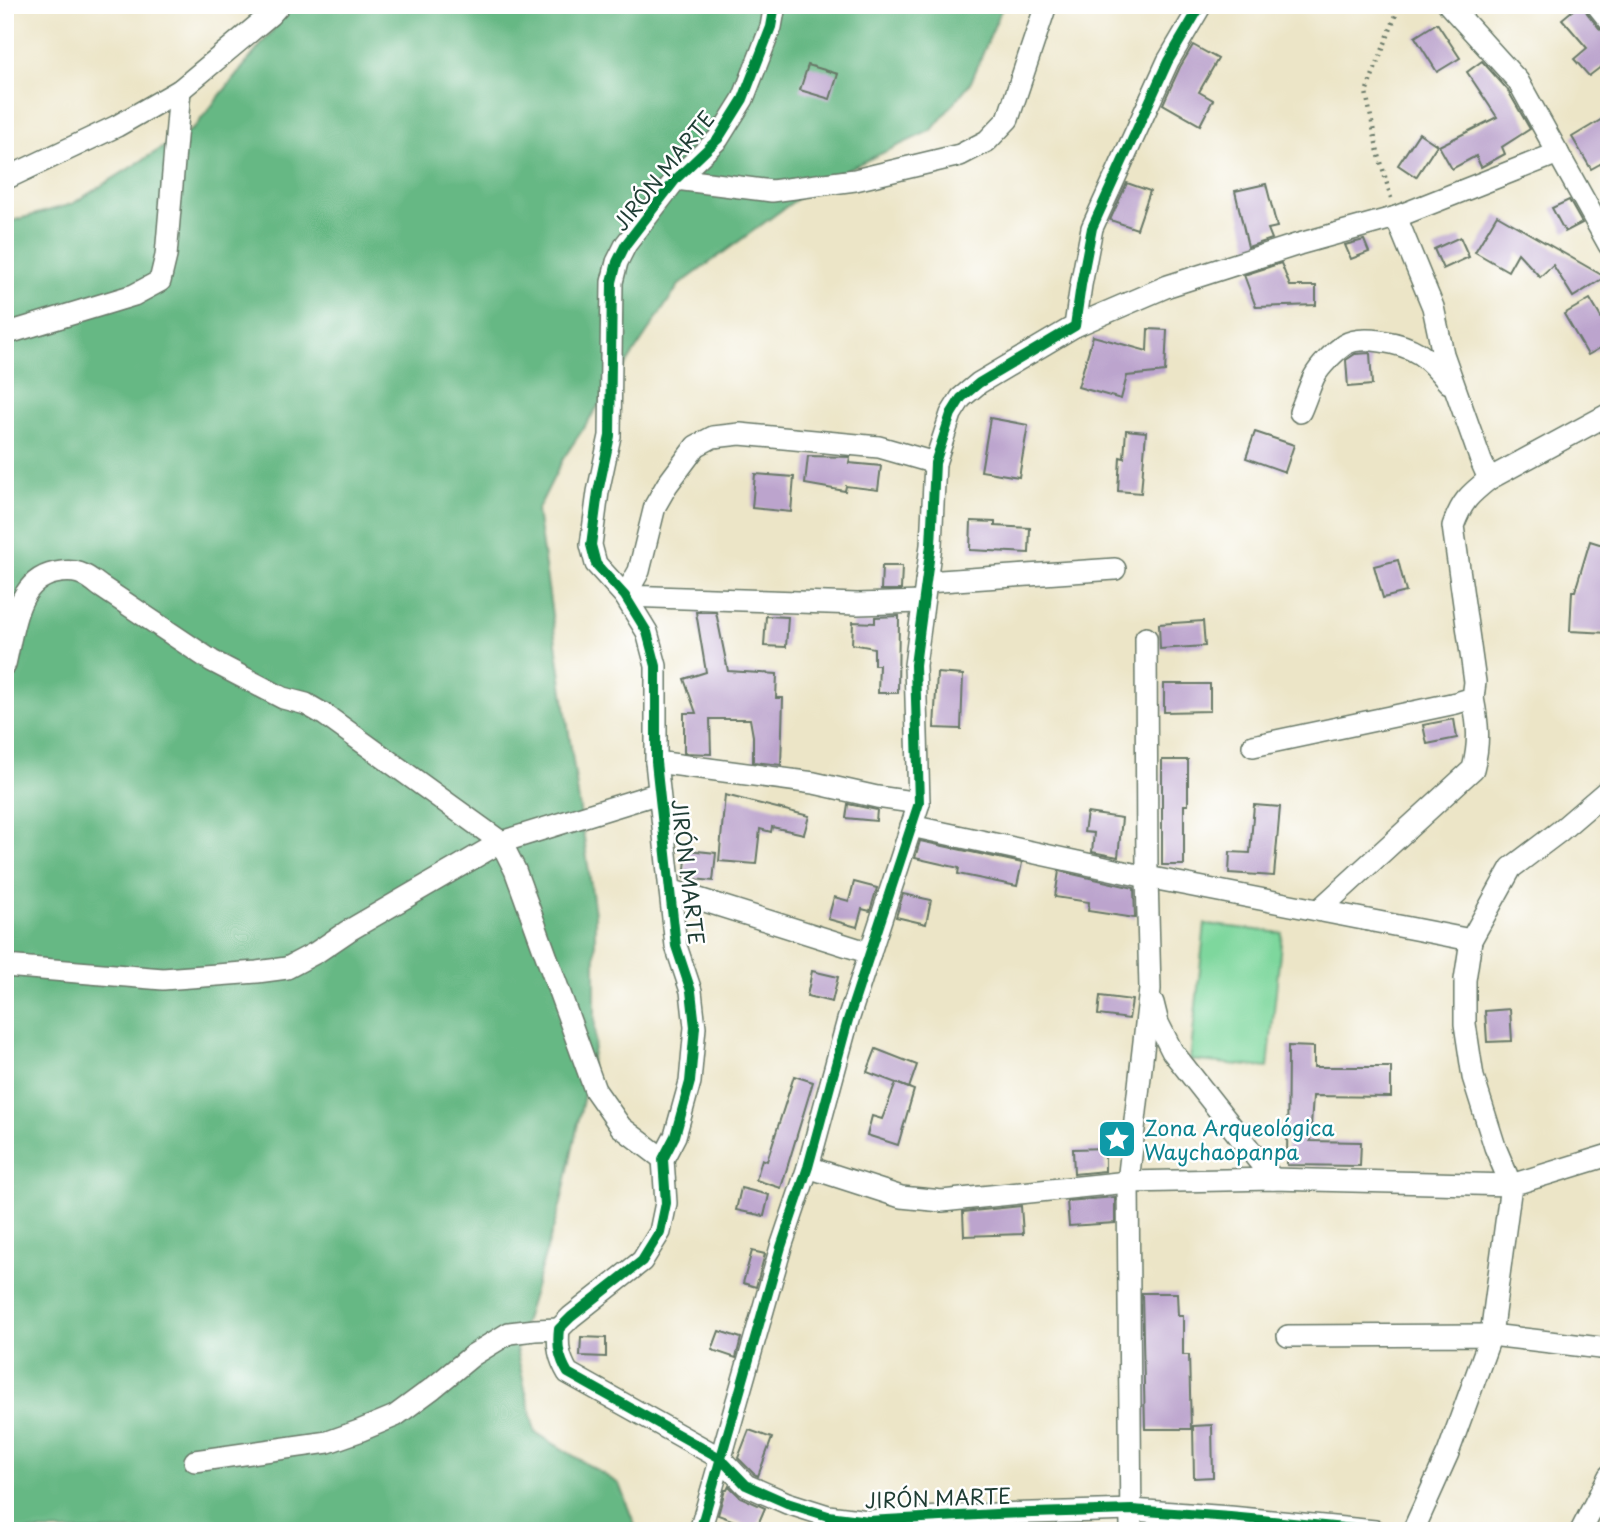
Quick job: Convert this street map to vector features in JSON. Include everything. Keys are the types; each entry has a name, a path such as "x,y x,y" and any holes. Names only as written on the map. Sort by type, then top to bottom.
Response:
{"street":[{"name":"JIRÓN MARTE","path":"775,5 771,27 743,99 718,139 676,179 626,244 617,262 612,282 610,436 598,492 591,545 596,564 625,596 647,632 656,666 656,762 676,946 691,991 695,1027 690,1082 675,1136 663,1159 666,1203 660,1232 642,1261 559,1329 557,1345 561,1361 568,1373 720,1458 746,1485 787,1503 828,1516 869,1521 996,1514 1132,1520 1230,1517 1375,1531"},
{"path":"676,179 772,191 855,180 960,155 987,141 1008,119 1045,5"},
{"path":"1076,326 1092,228 1168,61 1200,5"},
{"path":"1449,5 1518,80 1609,245"},
{"path":"1597,5 1609,20"},
{"path":"5,179 117,125 180,90 270,9"},
{"path":"5,334 134,295 160,281 166,256 180,90"},
{"path":"699,1531 781,1247 808,1167 848,1020 919,803 915,665 930,545 935,463 951,414 961,398 979,383 1076,326 1168,286 1299,244 1396,217 1558,153"},
{"path":"1396,217 1433,307 1443,354 1489,479"},
{"path":"1300,412 1315,376 1329,359 1346,343 1366,339 1395,344 1418,353 1437,369 1455,390"},
{"path":"1319,910 1474,769 1479,730 1474,698 1475,682 1453,526 1460,507 1489,479 1609,414"},
{"path":"935,463 879,447 740,434 713,437 696,446 655,506 639,571 625,596 833,604 1115,569"},
{"path":"5,664 17,612 24,594 33,582 49,574 68,570 85,574 212,661 283,698 306,704 325,715 501,842 515,870 595,1090 621,1127 663,1159"},
{"path":"1132,1520 1128,1182 1150,989 1146,638"},
{"path":"1253,746 1474,698"},
{"path":"656,762 814,783 919,803"},
{"path":"1413,1531 1448,1453 1491,1335 1511,1185 1495,1147 1474,1077 1465,1024 1465,980 1471,940 1511,867 1560,831 1609,789"},
{"path":"5,966 163,979 287,968 501,842 660,793"},
{"path":"911,826 1147,877 1471,940"},
{"path":"670,890 870,953"},
{"path":"1150,989 1158,1023 1172,1051 1273,1179"},
{"path":"808,1167 901,1197 942,1201 1128,1182 1273,1179 1511,1185 1609,1155"},
{"path":"195,1461 328,1442 359,1431 395,1416 473,1354 509,1333 559,1329"},
{"path":"1288,1336 1491,1335 1609,1349"},
{"path":"1581,1531 1609,1476"}],"path":[{"path":"1396,217 1377,148 1366,92 1400,5"}],"green space":[{"path":"293,5 1003,5 971,82 932,130 820,182 679,285 563,459 537,511 595,914 595,1043 561,1203 516,1349 535,1432 619,1484 637,1531 5,1531 5,223 72,204 194,128"},
{"path":"1205,924 1282,933 1268,1068 1190,1060"}],"building":[{"path":"1579,5 1584,5 1599,28 1609,33 1609,74 1602,66 1589,76 1574,59 1587,48 1562,19"},
{"path":"1437,23 1460,58 1437,72 1415,37"},
{"path":"1193,45 1218,59 1199,92 1213,100 1200,125 1163,104"},
{"path":"1482,61 1507,89 1530,129 1502,147 1505,154 1481,167 1476,156 1452,169 1439,146 1497,117 1467,72"},
{"path":"808,65 838,74 830,99 800,90"},
{"path":"1609,115 1609,159 1591,169 1572,137"},
{"path":"1419,133 1437,145 1416,177 1398,165"},
{"path":"1127,183 1150,191 1137,229 1110,220"},
{"path":"1266,184 1277,227 1268,229 1272,239 1248,247 1235,191"},
{"path":"1569,200 1582,223 1565,232 1552,208"},
{"path":"1497,215 1605,277 1573,297 1553,265 1540,277 1518,253 1508,271 1475,252"},
{"path":"1460,237 1469,257 1443,269 1434,249"},
{"path":"1364,240 1369,252 1351,259 1345,245"},
{"path":"1281,263 1290,286 1316,286 1316,305 1256,307 1244,275"},
{"path":"1590,299 1609,331 1609,343 1588,355 1564,314"},
{"path":"1148,329 1167,330 1165,372 1127,376 1121,399 1078,387 1093,336 1147,351"},
{"path":"1370,353 1372,385 1348,387 1346,360 1355,354"},
{"path":"990,418 1028,425 1019,477 981,471"},
{"path":"1126,430 1146,432 1141,493 1118,491 1120,457 1124,458"},
{"path":"1255,432 1294,445 1285,472 1246,458"},
{"path":"808,456 850,457 849,463 881,466 878,490 846,486 845,491 805,484"},
{"path":"755,474 794,477 791,512 752,508"},
{"path":"971,521 995,522 995,526 1030,528 1029,553 970,550"},
{"path":"1590,541 1609,547 1609,633 1570,631 1572,591 1575,591"},
{"path":"1398,560 1406,592 1383,598 1374,566"},
{"path":"882,566 902,566 901,590 881,590"},
{"path":"696,612 716,612 728,671 777,674 776,698 783,698 781,765 753,762 750,719 710,719 711,754 684,753 684,713 696,713 684,679 706,672"},
{"path":"766,616 788,617 786,647 764,646"},
{"path":"899,616 898,693 878,693 879,665 874,665 874,648 852,644 853,622 875,623 875,617"},
{"path":"1203,621 1205,646 1160,649 1159,624"},
{"path":"937,673 963,675 961,729 934,728"},
{"path":"1164,684 1210,684 1210,711 1164,712"},
{"path":"1454,719 1457,738 1427,744 1423,725"},
{"path":"1162,760 1188,760 1188,805 1184,805 1184,865 1162,865"},
{"path":"725,795 809,816 804,834 772,827 771,832 760,829 756,864 719,861"},
{"path":"848,804 877,810 876,821 846,818"},
{"path":"1254,805 1280,807 1274,876 1229,873 1230,852 1250,853"},
{"path":"1087,813 1122,818 1118,857 1092,852 1094,833 1084,832"},
{"path":"920,841 1022,863 1017,886 958,874 959,868 915,858"},
{"path":"687,850 716,853 713,881 684,878"},
{"path":"1059,871 1134,888 1135,918 1088,911 1089,902 1055,897"},
{"path":"854,882 877,888 870,911 862,909 857,927 828,919 834,897 849,901"},
{"path":"903,894 931,900 926,924 896,917"},
{"path":"812,971 838,977 832,1002 807,996"},
{"path":"1100,996 1132,1000 1129,1019 1098,1015"},
{"path":"1510,1009 1512,1041 1487,1042 1485,1011"},
{"path":"1288,1046 1314,1047 1314,1067 1391,1067 1391,1097 1313,1096 1310,1141 1361,1142 1360,1166 1287,1165"},
{"path":"876,1049 917,1065 909,1088 867,1072"},
{"path":"794,1076 813,1082 781,1188 756,1180 762,1159 767,1161"},
{"path":"896,1083 914,1090 898,1145 867,1135 872,1116 882,1119"},
{"path":"1105,1148 1105,1171 1074,1174 1073,1149"},
{"path":"741,1188 769,1195 764,1216 736,1210"},
{"path":"1115,1197 1115,1223 1069,1226 1067,1201"},
{"path":"1021,1206 1023,1234 964,1236 963,1212"},
{"path":"752,1251 765,1254 756,1287 743,1283"},
{"path":"1142,1293 1177,1293 1178,1316 1183,1316 1183,1355 1189,1355 1191,1429 1145,1429"},
{"path":"719,1331 741,1338 736,1358 712,1350"},
{"path":"581,1337 606,1338 606,1357 580,1356"},
{"path":"1212,1425 1213,1477 1194,1478 1193,1426"},
{"path":"749,1430 772,1438 758,1476 738,1458"},
{"path":"729,1486 740,1497 765,1508 756,1529 718,1515 725,1490"}],"cycle path":[{"path":"775,5 771,27 743,99 718,139 676,179 626,244 617,262 612,282 610,436 598,492 591,545 596,564 625,596 647,632 656,666 656,762 676,946 691,991 695,1027 690,1082 675,1136 663,1159 666,1203 660,1232 642,1261 559,1329 561,1357 568,1373 720,1458 746,1485 787,1503 828,1516 868,1521 1132,1510 1375,1531"},
{"path":"700,1531 781,1247 808,1167 848,1020 919,803 915,665 931,545 935,463 951,414 961,398 979,383 1075,326 1092,228 1168,61 1201,5"}],"place":[{"name":"Zona Arqueológica Waychaopanpa","path":"1117,1139"}]}
